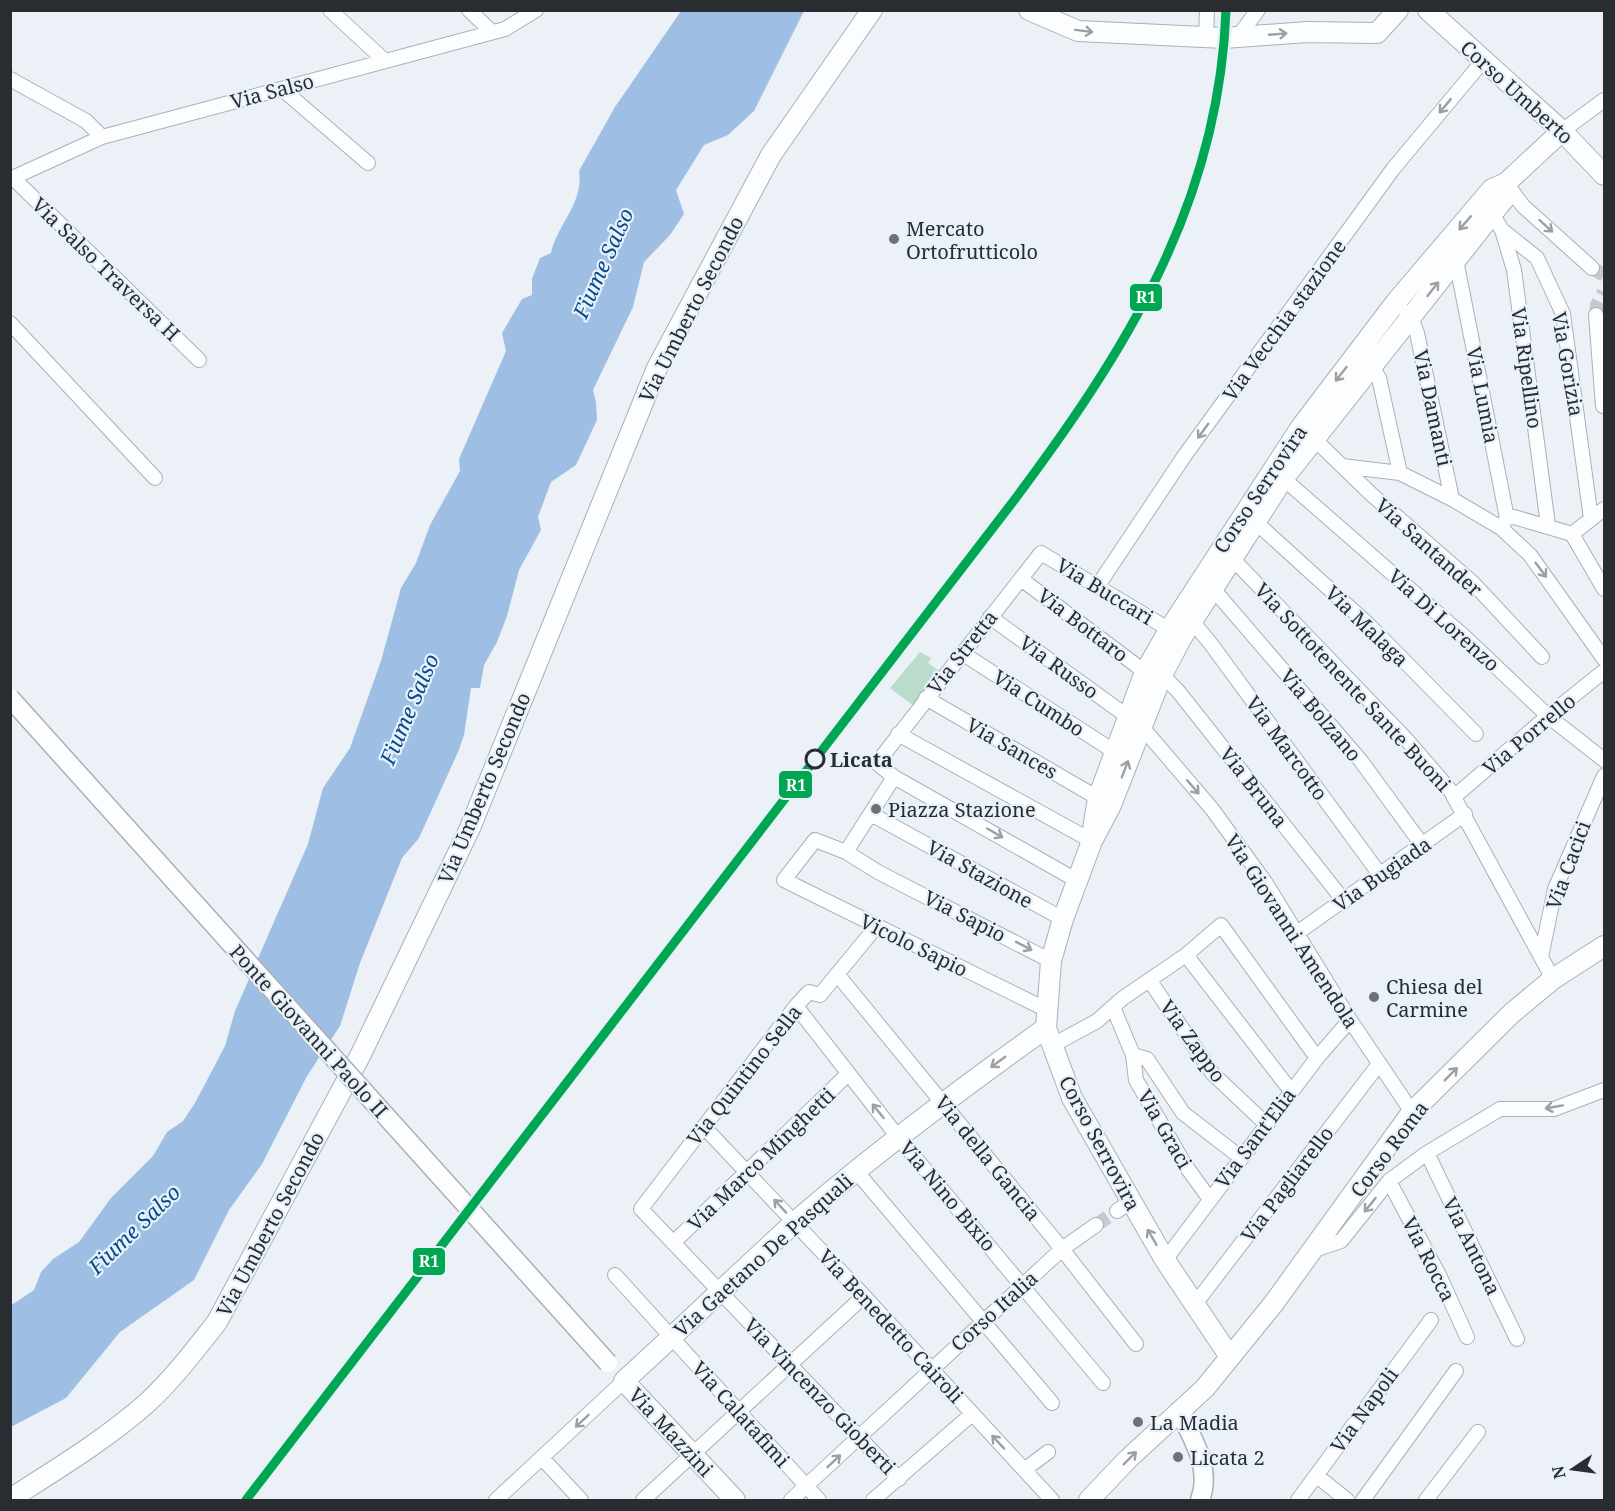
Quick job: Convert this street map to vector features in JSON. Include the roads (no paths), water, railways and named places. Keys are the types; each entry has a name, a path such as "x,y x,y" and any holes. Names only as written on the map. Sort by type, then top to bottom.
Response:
{"main road":[{"name":"Via Umberto Secondo","path":"10,1500 112,1432 149,1401 188,1360 217,1322 360,1056 470,828 657,368 771,155 872,10"},
{"path":"1029,10 1078,31 1237,38 1307,32 1377,33 1398,10"},
{"name":"Corso Umberto","path":"1428,10 1562,131 1605,175"},
{"name":"Corso Serrovira","path":"1230,1357 1165,1260 1124,1206 1072,1098 1047,1028 1052,961 1063,919 1154,673 1208,582 1278,474 1308,433 1359,351 1396,303 1493,215 1492,189 1506,183 1562,131"},
{"name":"Corso Serrovira","path":"1308,433 1373,366 1411,317 1449,255"},
{"name":"Corso Serrovira","path":"1105,802 1115,752 1135,722"},
{"name":"Corso Roma","path":"1094,1499 1179,1411 1205,1388 1275,1303 1412,1112 1512,1013 1553,979 1605,946"},
{"name":"Via Gaetano De Pasquali","path":"624,1381 795,1223 856,1172 942,1102 1047,1028"},
{"name":"Via Mazzini","path":"624,1381 735,1500"}],"street":[{"path":"330,10 385,61"},
{"path":"469,10 492,32"},
{"name":"Via Salso","path":"12,178 102,138 505,29 536,10"},
{"path":"1206,10 1206,36"},
{"path":"1237,38 1258,10"},
{"name":"Via Vecchia stazione","path":"1097,586 1185,456 1394,169 1483,61"},
{"path":"10,79 86,122 102,138"},
{"path":"282,89 368,163"},
{"path":"1562,131 1605,100"},
{"name":"Via Salso Traversa H","path":"12,178 200,360"},
{"path":"1506,183 1523,206 1600,272"},
{"name":"Via Gorizia","path":"1493,215 1537,258 1563,314 1591,519"},
{"name":"Via Ripellino","path":"1493,215 1514,270 1548,525"},
{"name":"Via Lumia","path":"1449,255 1504,523"},
{"path":"1396,303 1411,317"},
{"path":"1596,315 1604,406"},
{"name":"Via Damanti","path":"1411,317 1452,499"},
{"path":"10,323 155,478"},
{"path":"1359,351 1373,366 1379,378 1400,473"},
{"name":"Via Santander","path":"1308,433 1341,466 1473,583 1542,657"},
{"path":"1341,466 1400,473 1504,523 1605,659"},
{"name":"Via Di Lorenzo","path":"1278,474 1466,638 1548,716 1605,760"},
{"path":"1572,534 1605,509"},
{"name":"Via Malaga","path":"1250,517 1370,626 1476,734"},
{"path":"1504,523 1514,517 1548,525 1572,534 1605,589"},
{"name":"Via Sottotenente Sante Buoni","path":"1227,552 1406,739 1454,797 1553,979"},
{"name":"Via Buccari","path":"1041,553 1097,586 1181,625"},
{"name":"Via Stretta","path":"894,777 877,763 1041,553"},
{"name":"Via Bottaro","path":"1021,579 1154,673"},
{"name":"Via Bolzano","path":"1208,582 1361,761 1422,846"},
{"name":"Via Russo","path":"990,617 1135,722"},
{"name":"Via Marcotto","path":"1181,625 1218,653 1381,876"},
{"name":"Via Cumbo","path":"962,653 1115,752"},
{"name":"Via Porrello","path":"1454,797 1548,716 1605,671"},
{"name":"Via Bruna","path":"1154,673 1178,691 1344,901"},
{"name":"Ponte Giovanni Paolo II","path":"10,698 608,1363"},
{"name":"Via Sances","path":"926,698 1105,802"},
{"name":"Via Giovanni Amendola","path":"1135,722 1212,809 1265,882 1350,1020 1412,1112"},
{"path":"898,734 1092,841"},
{"name":"Via Cacici","path":"1541,957 1555,890 1605,776"},
{"path":"846,852 894,777 1076,880"},
{"name":"Via Stazione","path":"871,814 1063,919"},
{"name":"Via Bugiada","path":"1297,933 1381,876 1465,814"},
{"name":"Via Sapio","path":"784,880 815,840 846,852 878,872 1052,961"},
{"name":"Vicolo Sapio","path":"784,880 876,927 1047,1028"},
{"path":"1047,1028 1097,1021 1186,955 1221,925 1317,1058"},
{"name":"Via Quintino Sella","path":"641,1209 796,1006 809,992 820,995 876,927"},
{"path":"1186,955 1291,1091"},
{"name":"Via della Gancia","path":"837,974 1062,1249 1136,1344"},
{"name":"Via Zappo","path":"1150,981 1213,1074 1266,1124"},
{"name":"Via Nino Bixio","path":"796,1006 898,1137 1103,1383"},
{"name":"Via Graci","path":"1113,1007 1133,1055 1136,1080 1185,1165 1209,1198"},
{"name":"Via Sant'Elia","path":"1165,1260 1240,1157 1317,1058 1350,1020"},
{"path":"1133,1055 1147,1059 1183,1113 1240,1157"},
{"name":"Via Pagliarello","path":"1195,1304 1379,1064"},
{"name":"Via Marco Minghetti","path":"674,1243 848,1074"},
{"path":"1311,1251 1341,1241 1389,1181 1427,1153 1500,1109 1554,1109 1604,1093"},
{"name":"Via Benedetto Cairoli","path":"704,1128 864,1296 1052,1500"},
{"name":"Via Antona","path":"1427,1153 1517,1339"},
{"path":"856,1172 981,1323 1052,1403"},
{"name":"Via Rocca","path":"1389,1181 1467,1337"},
{"name":"Via Vincenzo Gioberti","path":"641,1209 899,1479"},
{"name":"Corso Italia","path":"791,1500 1062,1249 1096,1224"},
{"name":"Via Calatafimi","path":"615,1275 819,1500"},
{"path":"643,1500 864,1296"},
{"name":"Via Napoli","path":"1298,1500 1431,1320"},
{"name":"Via Mazzini","path":"608,1363 624,1381"},
{"path":"1363,1500 1456,1371"},
{"name":"Via Gaetano De Pasquali","path":"496,1500 624,1381"},
{"path":"1179,1411 1200,1454 1205,1486 1200,1500"},
{"path":"873,1500 972,1414"},
{"path":"1426,1500 1478,1432"},
{"path":"1024,1470 1048,1452"},
{"path":"542,1458 581,1500"},
{"path":"1317,1476 1347,1500"}],"water":[{"name":"Fiume Salso","path":"681,11 804,11 754,111 728,135 704,145 676,190 684,214 670,235 644,262 633,307 593,390 597,420 576,465 551,482 538,517 541,530 519,570 507,616 497,642 484,665 480,688 471,688 464,735 458,752 419,838 402,858 360,963 340,1026 307,1076 262,1164 229,1210 194,1280 120,1332 66,1398 11,1427 10,1306 34,1290 41,1272 53,1259 79,1242 111,1198 153,1156 167,1132 183,1121 225,1046 235,1011 308,844 323,788 350,748 381,661 401,588 416,563 430,525 460,471 459,459 506,351 502,333 522,299 532,295 532,279 540,258 551,253 574,204 578,193 579,171 615,107"}],"tunnel":[{"path":"1592,268 1604,275"},
{"path":"1596,315 1597,305 1604,292"},
{"path":"1096,1225 1117,1211"}],"place":[{"name":"Mercato Ortofrutticolo","path":"894,239"},
{"name":"Licata","path":"815,759"},
{"name":"Piazza Stazione","path":"876,809"},
{"name":"Chiesa del Carmine","path":"1374,997"},
{"name":"La Madia","path":"1138,1422"},
{"name":"Licata 2","path":"1178,1457"}]}
